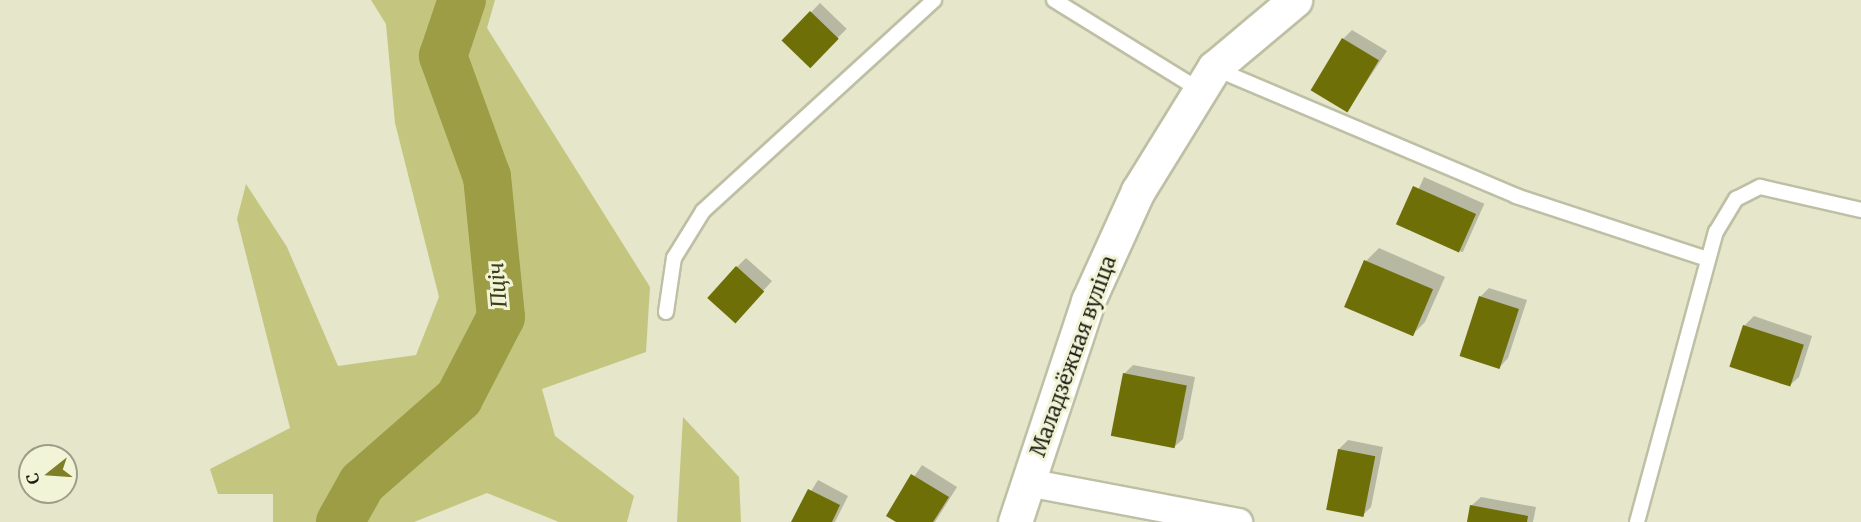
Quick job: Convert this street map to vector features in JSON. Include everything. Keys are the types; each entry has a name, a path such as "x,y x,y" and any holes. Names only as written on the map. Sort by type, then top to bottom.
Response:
{"street":[{"name":"Маладзёжная вуліца","path":"1016,522 1027,482 1089,301 1138,191 1206,78 1295,0"},
{"path":"1027,482 1239,522"}],"lane":[{"path":"666,312 674,258 704,211 934,0"},
{"path":"1054,0 1206,78 1516,195 1708,259"},
{"path":"1637,522 1716,232 1736,199 1760,188 1861,210"}],"green space":[{"path":"371,0 495,0 487,28 650,287 646,352 542,389 555,436 634,496 627,522 559,522 487,493 414,522 273,522 273,494 218,494 210,469 290,428 237,219 246,184 287,247 338,366 416,355 439,297 395,123 386,24"},
{"path":"683,417 739,477 741,522 677,522"}],"building":[{"path":"810,11 839,39 810,68 782,40"},
{"path":"1342,38 1379,60 1347,112 1311,90"},
{"path":"1413,186 1476,214 1459,252 1396,224"},
{"path":"1364,260 1433,289 1413,336 1344,307"},
{"path":"736,266 764,291 735,323 707,298"},
{"path":"1479,296 1519,309 1499,369 1460,356"},
{"path":"1743,325 1804,345 1790,387 1729,367"},
{"path":"1123,373 1187,385 1175,448 1111,436"},
{"path":"1338,449 1375,456 1363,517 1326,510"},
{"path":"911,474 949,497 933,522 896,522 886,516"},
{"path":"808,489 840,505 832,522 791,522"},
{"path":"1470,505 1528,516 1527,522 1467,522"}],"waterway":[{"name":"Пціч","path":"340,522 362,483 459,398 501,317 487,177 443,56 462,0"}]}
